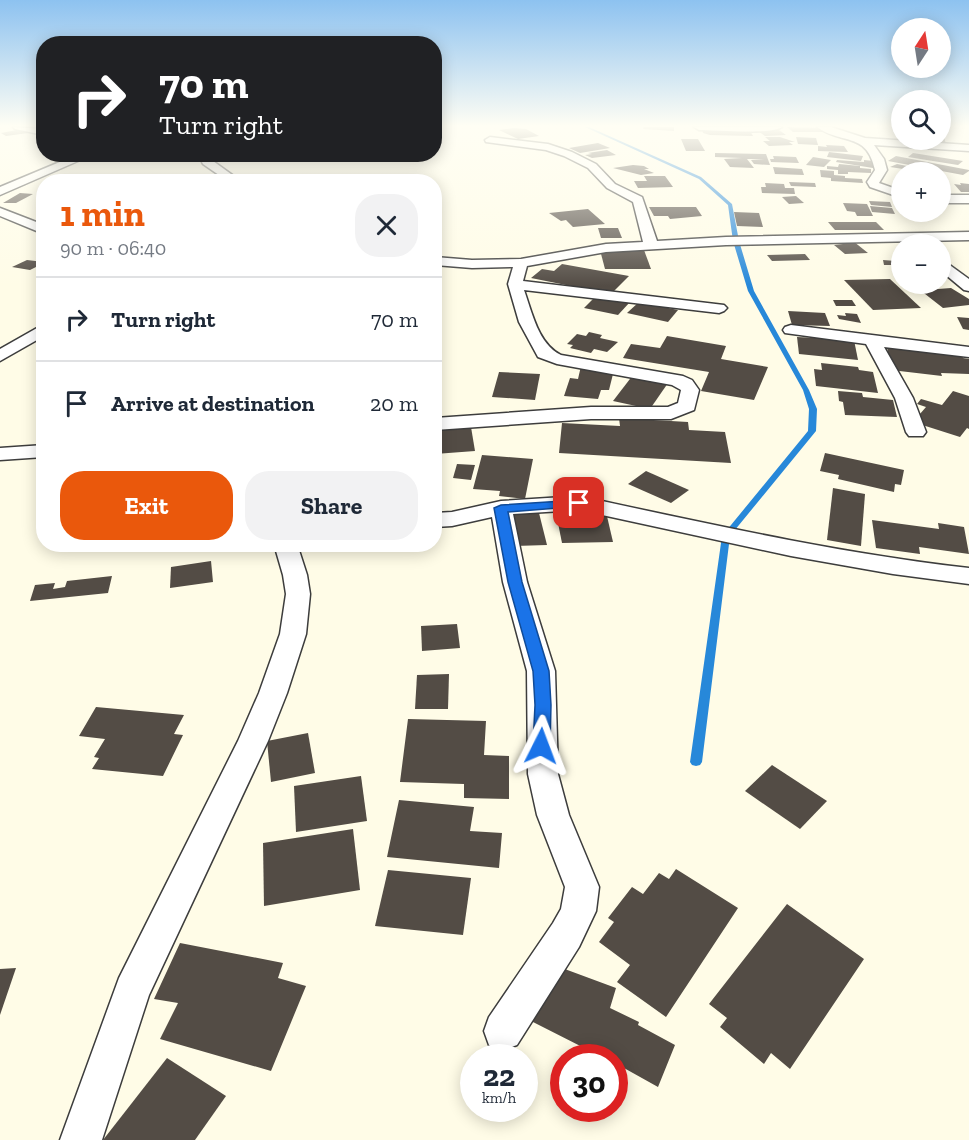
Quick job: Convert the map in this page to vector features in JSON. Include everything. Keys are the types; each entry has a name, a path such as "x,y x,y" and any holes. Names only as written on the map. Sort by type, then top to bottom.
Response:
{"street":[{"path":"0,191 26,180"},
{"path":"607,180 616,189 635,196 638,200 651,245"},
{"path":"874,180 874,185 891,191"},
{"path":"951,199 969,199"},
{"path":"0,212 36,226"},
{"path":"951,238 969,236"},
{"path":"442,262 471,264 521,263 586,251 651,245 806,238 891,240"},
{"path":"442,423 570,414 671,413 687,406 690,390 686,384 677,380 548,356 527,321 514,284 521,263"},
{"path":"951,271 969,287"},
{"path":"514,284 719,308"},
{"path":"791,330 969,352"},
{"path":"0,356 36,334"},
{"path":"873,341 904,398 916,432"},
{"path":"0,454 36,452"},
{"path":"442,520 501,508 579,503 606,507 687,528 758,542 893,567 969,576"},
{"path":"501,508 515,582 541,671 543,774 553,815 582,887 578,911 566,935 503,1031"},
{"path":"81,1140 132,991 248,752 273,693 293,633 298,594 288,552"}],"building":[{"path":"668,180 673,187 638,188 634,181"},
{"path":"862,180 863,183 831,181"},
{"path":"789,182 815,183 816,187 791,186"},
{"path":"765,183 784,184 785,188 794,188 795,194 762,193 761,187 766,187"},
{"path":"960,183 969,184 969,192 961,192 954,184 961,185"},
{"path":"20,193 33,194 16,203 3,203"},
{"path":"796,196 804,203 789,204 782,197"},
{"path":"869,201 890,202 891,207 871,205"},
{"path":"843,203 867,204 873,216 857,216 855,212 847,211"},
{"path":"870,206 891,208 891,214 872,212"},
{"path":"649,207 696,207 702,216 670,219 668,216 654,216"},
{"path":"588,209 605,224 573,227 566,220 561,221 549,213"},
{"path":"734,212 759,213 763,227 737,226"},
{"path":"828,222 876,222 884,230 835,230"},
{"path":"598,228 618,228 622,238 601,238"},
{"path":"853,241 868,253 845,254 834,245 843,244 840,242"},
{"path":"600,250 644,250 651,269 605,269"},
{"path":"805,254 810,260 772,261 767,255"},
{"path":"27,260 36,261 36,267 30,270 12,267"},
{"path":"883,260 891,261 891,265 884,265"},
{"path":"562,264 629,276 611,294 531,278 542,269 554,271"},
{"path":"890,279 891,294 906,294 921,308 873,310 844,280"},
{"path":"951,288 969,299 969,305 943,308 925,294 951,294"},
{"path":"596,296 630,302 618,315 584,308"},
{"path":"833,300 852,300 856,306 836,306"},
{"path":"639,302 678,310 668,322 627,313"},
{"path":"788,311 825,313 830,326 792,325"},
{"path":"845,313 857,314 861,323 839,319 837,315 846,316"},
{"path":"957,317 969,318 969,330 963,329"},
{"path":"589,332 602,335 600,338 618,342 607,352 594,349 591,353 570,348 573,345 567,344 577,334 586,336"},
{"path":"667,336 726,346 721,359 768,367 754,400 701,391 709,372 623,358 631,344 660,348"},
{"path":"797,337 854,340 858,360 799,354"},
{"path":"887,347 962,355 963,358 969,359 969,374 941,373 942,376 891,370"},
{"path":"821,363 858,367 859,370 873,372 878,393 816,386 814,369 822,370"},
{"path":"581,366 614,370 609,390 601,390 598,399 564,396 570,378 578,379"},
{"path":"499,372 540,374 535,400 492,397"},
{"path":"633,375 668,383 650,409 613,401"},
{"path":"838,391 862,393 863,397 893,400 897,417 845,415 843,402 839,401"},
{"path":"953,391 969,396 969,429 967,428 960,437 913,422 926,407 917,404 921,399 942,405"},
{"path":"619,418 688,422 689,430 725,432 731,463 559,453 562,423 620,426"},
{"path":"471,427 475,451 442,453 442,429"},
{"path":"825,453 904,470 901,485 895,484 894,492 838,479 839,475 820,471"},
{"path":"482,455 533,459 525,499 499,496 500,491 473,489"},
{"path":"457,464 475,465 471,480 453,478"},
{"path":"646,471 689,490 671,503 628,484"},
{"path":"833,488 865,494 861,546 827,540"},
{"path":"538,509 547,545 515,546 508,511"},
{"path":"606,512 613,542 562,543 556,513"},
{"path":"872,520 939,529 938,523 964,527 969,554 919,547 920,554 876,548"},
{"path":"211,561 213,582 170,588 171,567"},
{"path":"112,576 108,593 30,601 35,585 55,583 53,589 65,587 67,581"},
{"path":"457,624 460,648 422,651 421,626"},
{"path":"449,674 448,709 415,709 417,675"},
{"path":"96,707 184,715 174,734 183,735 163,776 92,769 99,758 94,757 105,739 79,736"},
{"path":"408,719 486,721 484,755 509,756 509,799 464,798 464,784 400,782"},
{"path":"308,733 315,773 271,782 267,741"},
{"path":"772,765 827,801 800,829 745,791"},
{"path":"361,776 367,821 296,832 294,786"},
{"path":"399,800 474,807 470,831 502,833 499,868 387,857"},
{"path":"353,829 360,890 264,906 263,843"},
{"path":"676,869 738,908 666,1017 617,982 630,965 599,942 614,922 608,918 632,887 643,894 659,873 669,879"},
{"path":"388,870 471,878 463,935 375,926"},
{"path":"787,904 864,959 790,1069 771,1053 764,1064 720,1027 727,1018 709,1004"},
{"path":"180,943 283,963 278,978 306,986 271,1071 160,1039 178,1003 154,999"},
{"path":"16,968 0,1015 0,969"},
{"path":"562,968 616,988 610,1008 639,1022 638,1025 675,1045 658,1087 628,1070 628,1044 576,1044 531,1021 551,979 557,982"},
{"path":"167,1058 226,1096 195,1140 103,1140"}],"waterway":[{"path":"696,762 726,536 812,431 813,409 806,390 751,291 736,241 730,205 702,180"}],"route":[{"path":"541,746 543,705 541,671 515,582 501,508 579,503"}]}
